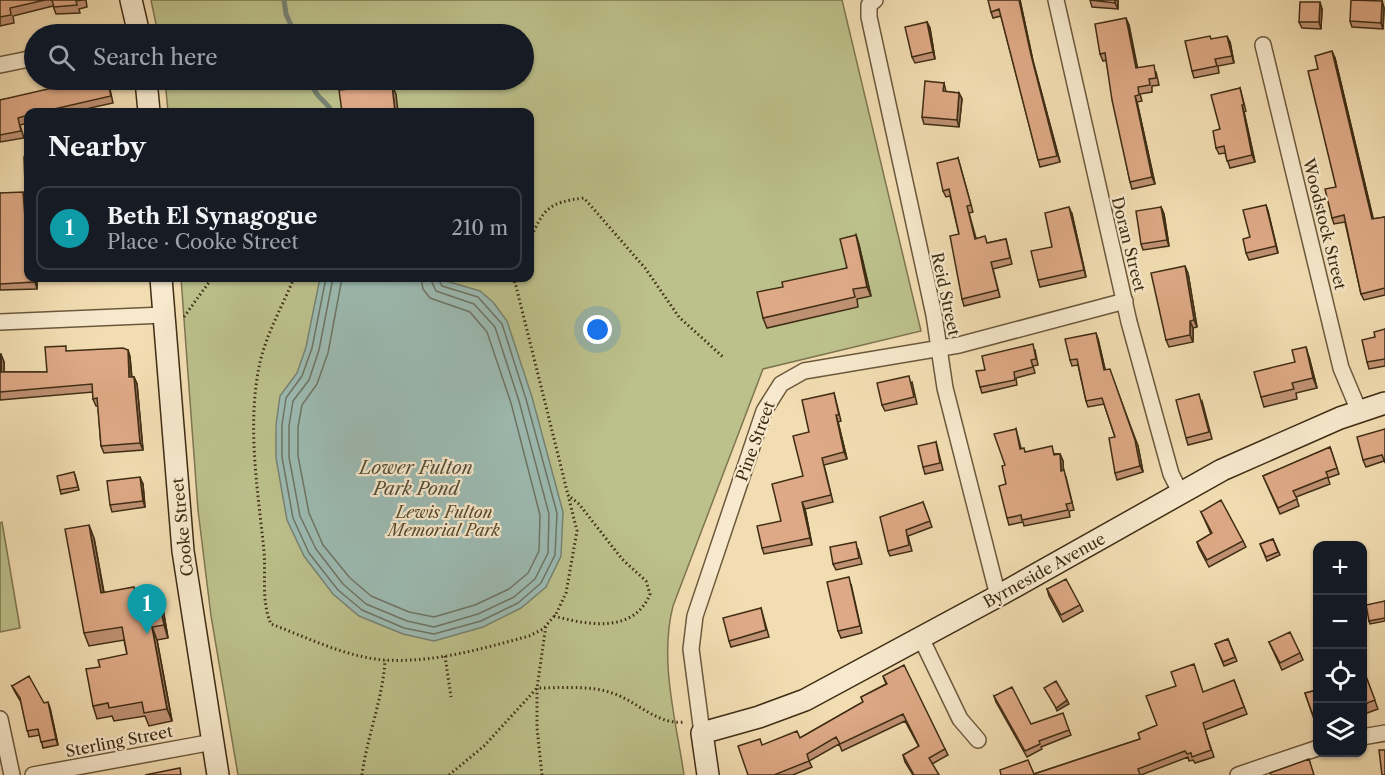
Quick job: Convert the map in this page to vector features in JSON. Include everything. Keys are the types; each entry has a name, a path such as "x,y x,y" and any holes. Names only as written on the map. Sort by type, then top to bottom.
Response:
{"street":[{"path":"131,0 137,24"},
{"name":"Reid Street","path":"875,0 869,5 869,17 934,315 938,349 950,408 998,596"},
{"name":"Doran Street","path":"1056,0 1125,301 1172,474 1181,494"},
{"name":"Woodstock Street","path":"1263,45 1341,368 1359,411"},
{"path":"0,65 24,60"},
{"path":"147,90 149,108"},
{"name":"Cooke Street","path":"162,282 172,318 183,551 218,775"},
{"name":"Pine Street","path":"708,775 693,728 693,627 764,411 774,392 789,378 804,371 938,349 1125,301"},
{"path":"0,321 172,318"},
{"name":"Byrneside Avenue","path":"693,728 766,715 805,700 1249,457 1359,411 1385,403"},
{"path":"921,638 960,719 978,740"},
{"path":"0,719 12,775"},
{"path":"1367,736 1385,733"},
{"name":"Sterling Street","path":"33,775 213,742"},
{"path":"1238,775 1313,748"}],"path":[{"path":"534,231 539,219 559,201 584,198 645,268 679,317 723,357"},
{"path":"172,318 208,282"},
{"path":"292,282 266,339 258,368 254,442 265,563 265,610 271,624 351,652 385,660 427,660 529,636 547,624 554,616 566,593 577,531 516,282"},
{"path":"554,616 588,625 606,625 627,618 645,606 650,594 646,581 622,559 579,504 568,495"},
{"path":"542,775 537,728 537,688 547,624"},
{"path":"445,656 451,697"},
{"path":"362,775 372,719 381,693 385,660"},
{"path":"537,688 610,692 663,721 693,728"},
{"path":"449,775 484,746 537,688"}],"green space":[{"name":"Lewis Fulton Memorial Park","path":"151,0 842,0 921,331 763,369 673,606 669,627 668,669 684,775 238,775 211,616 198,510 181,282 534,282 534,108 168,108 166,90 534,90 534,24 156,24"},
{"path":"2,522 20,628 0,632 0,523"}],"water":[{"name":"Lower Fulton Park Pond","path":"319,282 450,282 480,291 493,302 507,321 532,397 563,512 561,556 546,587 521,608 483,627 434,641 403,634 359,616 333,594 304,556 287,520 276,458 276,425 280,396 297,373 306,347"}],"building":[{"path":"0,0 45,0 10,8 11,15 0,17"},
{"path":"52,0 82,0 76,1 77,5 54,7"},
{"path":"988,0 1019,0 1057,156 1038,160 999,9 991,12"},
{"path":"1090,0 1115,0 1115,3"},
{"path":"1351,0 1382,1 1381,23 1350,21"},
{"path":"1300,2 1320,2 1319,22 1299,22"},
{"path":"1126,18 1136,68 1154,65 1156,78 1149,79 1150,85 1138,87 1139,95 1135,96 1152,177 1130,182 1112,100 1105,53 1100,54 1095,24"},
{"path":"927,22 933,52 912,57 905,27"},
{"path":"1210,36 1211,39 1227,36 1232,56 1215,59 1217,66 1192,71 1185,41"},
{"path":"1332,51 1372,219 1385,217 1385,288 1361,294 1344,215 1332,218 1325,189 1336,187 1308,71 1318,69 1315,56"},
{"path":"925,81 944,83 943,91 959,93 957,120 922,117"},
{"path":"1240,88 1252,155 1227,161 1224,146 1216,148 1213,131 1220,129 1211,95"},
{"path":"44,90 110,90 111,96 58,108 24,108 24,116 18,118 21,131 0,135 0,100"},
{"path":"339,90 393,90 395,108 341,108"},
{"path":"958,158 971,205 967,206 975,239 985,236 987,243 1006,239 1010,258 991,262 998,290 962,299 950,236 959,234 949,189 943,191 937,163"},
{"path":"23,192 24,282 35,282 0,284 0,193"},
{"path":"1266,205 1276,246 1246,253 1243,239 1250,237 1243,210"},
{"path":"1069,207 1084,270 1038,280 1031,251 1052,247 1045,213"},
{"path":"1161,207 1167,240 1141,244 1136,211"},
{"path":"856,235 867,287 853,289 855,297 763,318 757,292 783,287 782,282 847,268 840,239"},
{"path":"1185,266 1194,320 1190,321 1190,335 1166,340 1151,273"},
{"path":"1385,329 1385,359 1367,362 1362,340 1375,337 1374,332"},
{"path":"1096,333 1104,370 1110,369 1135,440 1140,466 1115,473 1109,438 1115,437 1102,398 1086,401 1077,359 1070,360 1065,339"},
{"path":"1033,344 1036,359 1031,360 1033,367 1014,372 1015,380 980,387 976,371 985,370 982,356"},
{"path":"66,346 66,351 123,348 128,350 129,377 134,377 140,443 101,446 97,398 93,399 92,384 0,392 0,354 1,372 47,372 45,347"},
{"path":"1306,347 1313,378 1292,383 1294,389 1261,397 1254,372 1295,362 1292,350"},
{"path":"909,376 914,397 882,405 877,383"},
{"path":"834,393 844,452 822,458 831,495 802,502 810,538 762,548 757,526 781,521 772,484 803,476 793,436 809,432 802,400"},
{"path":"1199,394 1209,432 1186,438 1176,400"},
{"path":"1016,429 1020,449 1024,448 1025,452 1052,446 1054,455 1060,454 1061,471 1064,470 1072,503 1066,504 1068,510 1022,520 1021,515 1007,518 999,486 1006,484 1002,466 1005,465 994,434"},
{"path":"1385,429 1385,460 1382,455 1363,460 1357,437"},
{"path":"936,442 940,463 923,467 918,446"},
{"path":"1330,447 1337,468 1326,472 1328,477 1293,491 1297,499 1278,508 1263,476"},
{"path":"74,472 78,487 60,490 57,476"},
{"path":"140,477 143,501 110,505 107,481"},
{"path":"1221,500 1243,541 1207,560 1197,542 1212,533 1201,512"},
{"path":"923,502 930,521 906,530 909,545 888,551 880,517"},
{"path":"89,525 101,593 134,587 135,594 157,590 164,625 152,627 167,709 144,713 142,702 109,708 108,703 93,706 86,669 100,667 98,660 127,654 122,627 84,633 65,529"},
{"path":"1273,539 1278,552 1266,557 1260,544"},
{"path":"856,542 859,558 833,564 830,547"},
{"path":"849,577 860,626 838,631 827,582"},
{"path":"1066,579 1080,605 1061,615 1047,589"},
{"path":"1385,601 1385,618 1369,621 1367,605"},
{"path":"761,608 766,630 729,641 723,618"},
{"path":"1290,632 1300,653 1280,663 1269,642"},
{"path":"1228,639 1235,657 1223,662 1215,644"},
{"path":"1194,664 1203,692 1234,680 1244,707 1203,723 1211,750 1192,757 1191,753 1187,754 1185,751 1138,769 1140,775 1001,775 1000,770 1028,760 1034,774 1140,739 1138,733 1157,725 1146,696 1176,686 1171,672"},
{"path":"904,665 945,749 929,758 939,775 914,775 903,755 919,746 903,714 840,744 836,737 807,754 809,761 774,775 748,775 738,746 760,739 762,745 797,731 800,738 863,702 861,697 887,684 883,676"},
{"path":"29,676 44,703 48,702 56,739 41,742 38,729 27,731 20,698 12,686"},
{"path":"1367,679 1375,700 1367,703"},
{"path":"1056,681 1067,700 1056,708 1044,688"},
{"path":"1012,687 1031,724 1063,713 1069,730 1039,741 1040,744 1025,751 994,696"},
{"path":"1313,691 1312,713 1305,693"},
{"path":"1379,750 1385,750 1385,775 1382,775"},
{"path":"1309,759 1314,775 1271,775 1270,773"},
{"path":"180,768 181,775 145,775"}],"waterway":[{"path":"284,0 290,24"},
{"path":"314,90 329,108"}],"place":[{"name":"Beth El Synagogue","path":"147,634"}]}
